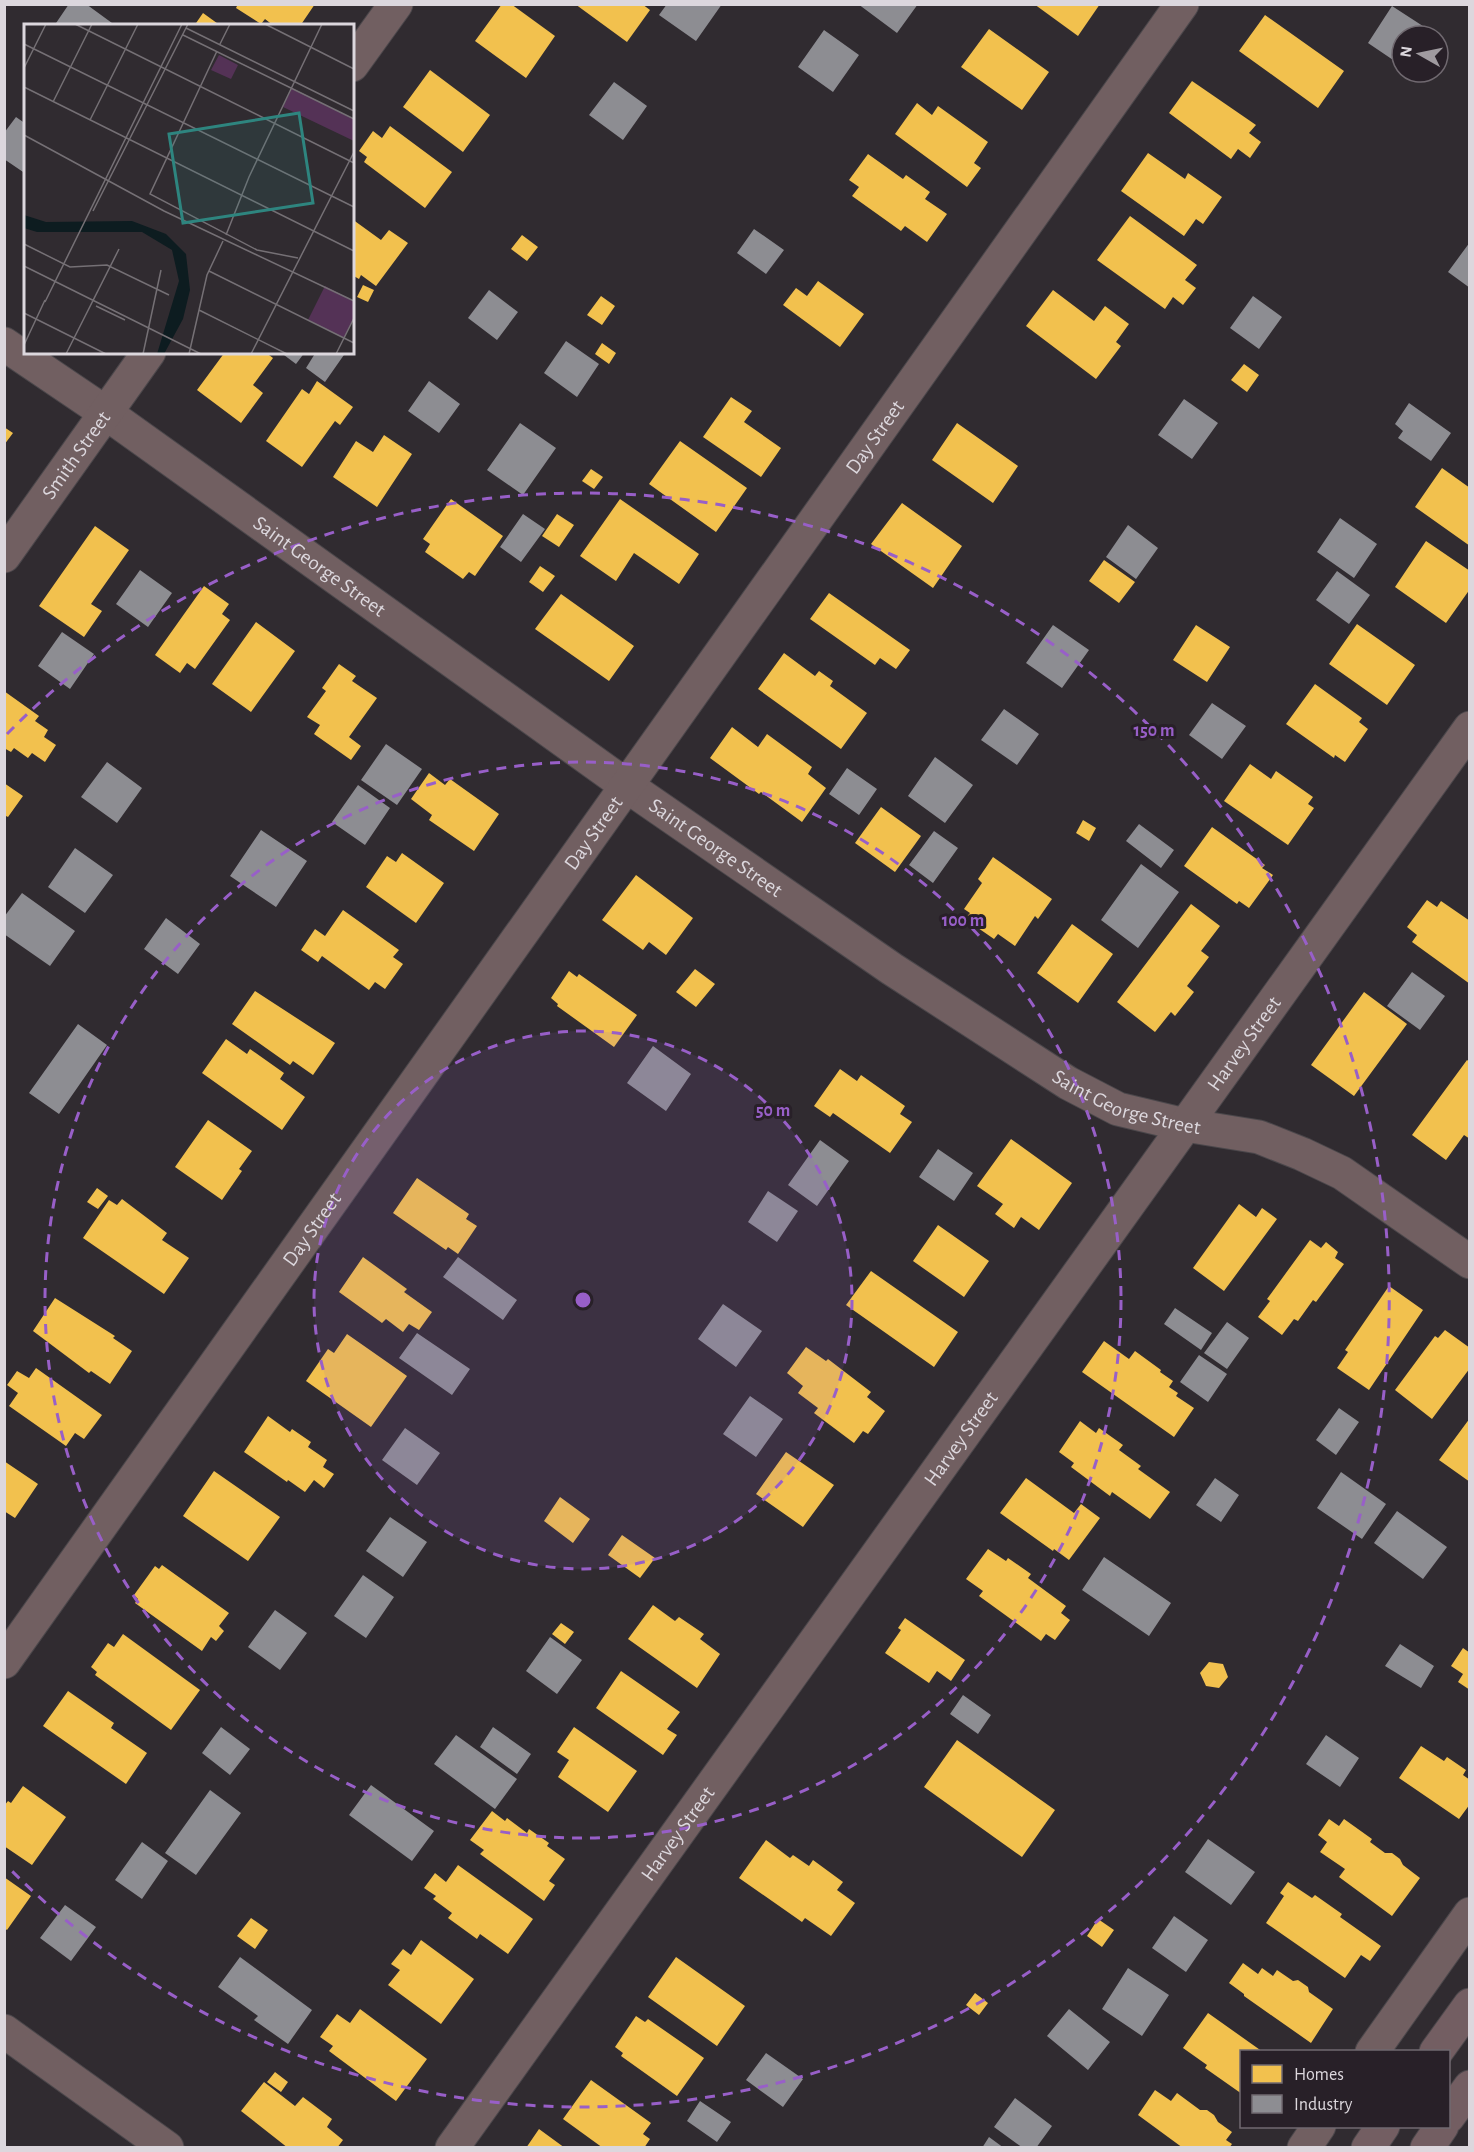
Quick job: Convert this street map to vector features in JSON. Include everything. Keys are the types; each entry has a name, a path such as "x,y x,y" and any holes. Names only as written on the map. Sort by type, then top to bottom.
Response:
{"main road":[{"path":"1437,2050 1470,2005"},
{"path":"1450,2116 1470,2087"},
{"path":"1368,2148 1382,2128"},
{"path":"1427,2148 1441,2128"}],"street":[{"path":"354,62 396,4"},
{"name":"Day Street","path":"4,1662 1182,4"},
{"name":"Saint George Street","path":"4,344 106,412 627,786 892,969 1068,1083 1118,1108 1185,1125 1259,1137 1332,1168 1470,1262"},
{"name":"Smith Street","path":"4,556 148,354"},
{"name":"Harvey Street","path":"452,2148 1470,728"},
{"path":"1373,2050 1470,1914"},
{"path":"4,2031 167,2148"},
{"path":"1304,2148 1318,2128"}],"building: Homes":[{"path":"238,4 315,4 301,24 271,24 265,19 261,24 236,8"},
{"path":"502,4 511,4 555,36 526,78 475,41"},
{"path":"575,4 642,4 650,10 627,42"},
{"path":"1034,4 1100,4 1078,36"},
{"path":"203,13 218,24 195,24"},
{"path":"1265,15 1344,71 1318,108 1239,51"},
{"path":"989,29 1049,72 1022,110 961,67"},
{"path":"430,70 490,115 463,152 403,107"},
{"path":"1192,81 1256,125 1249,133 1261,142 1250,158 1238,149 1231,159 1169,113"},
{"path":"917,103 932,115 938,106 988,142 974,163 981,168 967,187 895,134"},
{"path":"390,126 452,172 425,208 364,162 367,157 359,151 373,131 382,138"},
{"path":"1148,153 1185,179 1188,173 1222,197 1203,224 1196,219 1184,236 1121,191"},
{"path":"868,154 903,179 906,175 930,192 925,199 947,214 927,242 905,226 901,231 852,196 859,187 849,180"},
{"path":"1130,216 1197,265 1185,280 1196,288 1183,305 1173,297 1165,309 1097,260"},
{"path":"354,220 381,240 389,230 408,243 376,286 361,275 359,279 354,276"},
{"path":"522,235 538,247 527,261 511,249"},
{"path":"818,281 864,314 840,347 783,305 796,288 807,296"},
{"path":"363,285 374,290 368,302 357,297"},
{"path":"1053,290 1094,321 1105,306 1129,324 1116,342 1121,346 1096,379 1026,326"},
{"path":"601,296 615,306 602,325 587,315"},
{"path":"602,343 616,353 609,364 595,354"},
{"path":"224,354 268,354 273,358 253,385 263,393 241,423 197,390"},
{"path":"1244,364 1259,375 1247,392 1231,380"},
{"path":"317,381 353,407 340,425 335,421 302,467 266,441 302,389 309,394"},
{"path":"731,397 752,411 744,422 781,448 761,477 703,437"},
{"path":"957,423 1018,466 993,503 932,460"},
{"path":"4,427 13,433 4,445"},
{"path":"384,435 412,454 377,507 333,477 356,441 373,452"},
{"path":"680,441 747,488 716,532 649,484"},
{"path":"1442,468 1470,488 1470,546 1415,507"},
{"path":"591,469 603,477 594,489 582,481"},
{"path":"451,499 503,536 475,576 469,572 463,579 425,552 430,544 423,539"},
{"path":"620,499 699,554 679,584 634,553 616,581 580,556"},
{"path":"902,503 962,546 933,588 871,544"},
{"path":"557,514 574,525 559,547 542,536"},
{"path":"95,526 129,550 91,604 102,611 84,637 39,606"},
{"path":"1426,541 1470,571 1470,589 1446,623 1395,587"},
{"path":"1104,560 1135,582 1119,603 1089,581"},
{"path":"540,566 555,576 543,592 529,582"},
{"path":"204,586 229,604 222,614 230,620 195,669 187,663 180,673 155,655"},
{"path":"829,593 910,650 896,669 880,658 875,665 810,619"},
{"path":"561,594 634,646 609,681 535,629"},
{"path":"256,622 295,651 251,712 212,684"},
{"path":"1357,624 1415,665 1387,705 1329,664"},
{"path":"1196,625 1230,647 1207,682 1173,660"},
{"path":"784,653 815,676 819,671 833,681 830,686 867,713 841,749 758,689"},
{"path":"339,664 356,676 352,681 377,698 349,737 361,746 351,760 314,734 320,725 307,717 326,691 322,688"},
{"path":"1315,684 1362,718 1359,722 1368,729 1345,762 1335,755 1334,758 1286,724"},
{"path":"4,691 39,716 35,721 48,730 44,737 56,745 45,762 32,753 28,758 14,748 11,752 4,748"},
{"path":"732,727 758,747 767,734 812,767 808,774 826,788 802,822 710,758"},
{"path":"1250,764 1271,779 1276,771 1313,797 1308,804 1314,808 1288,845 1224,801"},
{"path":"429,773 445,785 450,779 499,814 474,851 429,820 432,815 411,799"},
{"path":"4,783 23,796 8,817 4,815"},
{"path":"881,807 921,836 895,872 855,843"},
{"path":"1083,820 1096,828 1089,841 1076,833"},
{"path":"1212,827 1265,865 1262,868 1273,875 1249,908 1239,901 1237,904 1184,866"},
{"path":"402,853 444,883 416,923 366,887 387,856 396,862"},
{"path":"993,857 1052,899 1038,919 1035,916 1015,946 998,934 994,939 965,919 970,913 964,909 982,883 978,879"},
{"path":"636,875 693,918 666,955 649,942 643,950 602,920"},
{"path":"1427,900 1437,907 1441,901 1470,921 1470,984 1412,942 1417,935 1407,927"},
{"path":"1191,904 1220,926 1201,951 1209,957 1187,986 1194,992 1175,1016 1171,1012 1155,1032 1117,1002"},
{"path":"343,910 399,950 393,957 403,964 385,989 375,982 369,990 322,956 318,962 301,950 315,929 325,936"},
{"path":"1072,924 1113,954 1078,1003 1037,973"},
{"path":"695,969 715,984 696,1007 676,992"},
{"path":"569,971 577,977 579,974 637,1015 614,1047 557,1006 558,1004 551,998"},
{"path":"255,991 335,1043 313,1075 293,1061 290,1065 232,1024"},
{"path":"1364,992 1407,1024 1354,1096 1311,1065"},
{"path":"226,1039 247,1054 250,1049 284,1073 280,1079 305,1097 282,1130 202,1073"},
{"path":"1467,1060 1470,1062 1470,1139 1464,1135 1446,1160 1412,1135"},
{"path":"840,1069 857,1081 861,1075 905,1106 900,1114 912,1122 890,1153 833,1113 830,1117 814,1106"},
{"path":"208,1120 252,1151 239,1169 242,1171 222,1200 175,1167"},
{"path":"1011,1139 1072,1183 1039,1230 1021,1217 1014,1228 995,1214 1003,1204 977,1186"},
{"path":"417,1178 469,1214 466,1219 477,1226 458,1254 448,1247 446,1250 393,1213"},
{"path":"97,1188 108,1196 98,1209 87,1202"},
{"path":"122,1199 167,1233 162,1240 189,1258 164,1294 83,1238 109,1200 117,1205"},
{"path":"1239,1204 1256,1217 1262,1208 1277,1219 1224,1291 1193,1268"},
{"path":"938,1225 989,1261 964,1297 913,1261"},
{"path":"1310,1240 1321,1248 1326,1242 1338,1252 1335,1258 1344,1264 1316,1302 1313,1300 1298,1321 1294,1319 1282,1335 1258,1317 1270,1301 1267,1299"},
{"path":"363,1257 407,1289 404,1292 432,1312 419,1330 409,1324 403,1332 386,1319 382,1323 339,1292"},
{"path":"871,1271 958,1332 934,1367 846,1305"},
{"path":"1389,1286 1423,1310 1369,1390 1337,1368 1348,1352 1345,1350"},
{"path":"55,1298 115,1336 113,1338 132,1351 110,1384 91,1371 89,1373 33,1331"},
{"path":"1445,1330 1470,1348 1470,1368 1432,1419 1395,1390 1435,1336 1438,1338"},
{"path":"347,1334 407,1376 371,1427 306,1381 328,1349 334,1353"},
{"path":"1104,1341 1129,1359 1135,1351 1161,1370 1160,1372 1173,1381 1169,1387 1178,1393 1176,1396 1194,1408 1174,1437 1082,1372"},
{"path":"806,1347 826,1361 828,1359 871,1392 867,1397 885,1411 868,1434 863,1431 854,1443 814,1413 818,1408 798,1393 803,1386 787,1373"},
{"path":"36,1368 102,1415 84,1439 75,1433 66,1446 9,1406 18,1393 7,1385 17,1371 29,1378"},
{"path":"268,1416 290,1432 292,1429 311,1442 308,1447 327,1460 323,1467 334,1474 324,1488 314,1480 305,1492 244,1452"},
{"path":"1470,1418 1470,1482 1439,1460"},
{"path":"1080,1421 1096,1433 1099,1428 1123,1445 1119,1450 1141,1466 1138,1469 1170,1492 1150,1519 1112,1492 1110,1496 1071,1467 1074,1463 1059,1452"},
{"path":"786,1452 834,1485 803,1527 756,1494"},
{"path":"4,1461 38,1484 15,1518 4,1511"},
{"path":"214,1471 280,1517 248,1561 183,1516"},
{"path":"1026,1478 1074,1513 1081,1504 1100,1518 1069,1560 1000,1513"},
{"path":"560,1497 590,1519 573,1543 544,1521"},
{"path":"622,1535 655,1558 640,1578 608,1555"},
{"path":"988,1549 1006,1561 1008,1558 1031,1574 1028,1578 1066,1606 1061,1613 1070,1620 1055,1640 1046,1634 1041,1641 979,1596 983,1591 966,1579"},
{"path":"162,1565 229,1613 219,1626 224,1631 216,1641 211,1637 202,1651 135,1603 138,1599 134,1595 155,1566 159,1569"},
{"path":"653,1605 675,1621 679,1617 704,1634 700,1639 720,1654 697,1688 628,1639"},
{"path":"905,1618 965,1660 951,1681 937,1671 929,1683 885,1653 901,1630 898,1628"},
{"path":"561,1623 574,1632 565,1644 552,1634"},
{"path":"123,1634 200,1690 171,1730 95,1675 97,1672 91,1667 108,1643 114,1647"},
{"path":"1463,1648 1470,1653 1470,1690 1458,1682 1463,1674 1451,1666"},
{"path":"1209,1662 1223,1664 1228,1677 1219,1688 1206,1686 1200,1673"},
{"path":"621,1671 680,1712 667,1729 677,1735 663,1755 596,1708"},
{"path":"68,1691 114,1723 111,1728 147,1753 126,1784 43,1726"},
{"path":"574,1727 637,1771 608,1812 558,1777 569,1760 557,1752"},
{"path":"957,1740 1055,1810 1022,1857 924,1787"},
{"path":"1421,1746 1444,1761 1447,1757 1466,1770 1463,1775 1470,1780 1470,1804 1459,1819 1399,1778"},
{"path":"23,1786 66,1817 32,1865 4,1846 4,1806 8,1801 11,1803"},
{"path":"492,1811 505,1821 507,1818 527,1833 529,1829 549,1843 547,1846 565,1859 549,1881 555,1885 544,1901 480,1854 484,1850 470,1840"},
{"path":"1329,1819 1339,1826 1344,1819 1372,1839 1370,1842 1385,1853 1392,1853 1400,1859 1403,1865 1420,1878 1392,1916 1339,1877 1345,1869 1320,1852 1327,1842 1318,1835"},
{"path":"766,1840 790,1858 793,1855 809,1866 813,1860 843,1882 837,1890 855,1903 831,1936 805,1918 802,1922 739,1878"},
{"path":"458,1865 533,1919 508,1954 480,1934 477,1939 448,1918 452,1913 433,1899 436,1896 424,1888 435,1873 446,1882"},
{"path":"4,1877 31,1896 7,1930 4,1928"},
{"path":"1288,1882 1312,1898 1315,1895 1342,1914 1340,1917 1381,1946 1370,1961 1361,1955 1345,1978 1266,1923 1284,1896 1280,1893"},
{"path":"251,1918 268,1930 255,1949 237,1936"},
{"path":"1098,1919 1114,1930 1102,1947 1087,1936"},
{"path":"421,1940 474,1979 441,2024 388,1985 400,1970 391,1964 403,1949 411,1955"},
{"path":"676,1957 745,2006 717,2046 648,1997"},
{"path":"1243,1963 1258,1974 1262,1968 1273,1976 1277,1970 1293,1981 1298,1980 1308,1987 1309,1992 1333,2009 1311,2043 1229,1983"},
{"path":"975,1993 988,2003 979,2015 966,2005"},
{"path":"360,2009 427,2059 396,2101 329,2051 333,2046 320,2037 337,2014 350,2023"},
{"path":"1208,2013 1260,2050 1240,2050 1240,2093 1205,2068 1207,2065 1183,2048"},
{"path":"636,2016 645,2022 648,2019 704,2058 677,2096 621,2056 623,2053 615,2047"},
{"path":"275,2072 288,2082 281,2092 267,2082"},
{"path":"591,2080 651,2123 643,2134 650,2139 644,2148 603,2148 563,2119"},
{"path":"264,2082 295,2106 303,2097 332,2119 327,2127 343,2140 337,2148 288,2148 241,2111"},
{"path":"1155,2090 1171,2101 1177,2093 1200,2110 1207,2110 1232,2132 1226,2140 1232,2144 1229,2148 1183,2148 1138,2115"},
{"path":"539,2129 565,2148 526,2148"}],"building: Industry":[{"path":"69,4 86,4 112,23 111,24 55,24"},
{"path":"667,4 722,4 696,41 659,15"},
{"path":"858,4 918,4 897,33"},
{"path":"1392,6 1420,24 1390,24 1390,58 1368,43"},
{"path":"824,30 859,55 833,92 798,67"},
{"path":"614,82 647,106 623,140 589,115"},
{"path":"16,117 24,123 24,173 4,159 4,133"},
{"path":"754,229 784,250 766,274 737,253"},
{"path":"1470,242 1470,288 1448,272"},
{"path":"489,290 518,312 497,340 468,318"},
{"path":"1253,296 1282,317 1259,349 1230,328"},
{"path":"566,341 599,364 577,397 544,373"},
{"path":"283,354 304,354 296,364"},
{"path":"315,354 345,354 325,382 306,368"},
{"path":"429,381 460,404 439,433 408,411"},
{"path":"1184,399 1218,423 1192,459 1158,435"},
{"path":"1409,403 1451,433 1431,461 1398,438 1403,431 1395,424"},
{"path":"520,423 556,448 523,495 487,470"},
{"path":"523,514 545,529 521,562 500,547"},
{"path":"1340,518 1377,544 1354,578 1317,552"},
{"path":"1128,525 1158,548 1136,579 1106,557"},
{"path":"140,570 172,593 148,627 116,604"},
{"path":"1337,571 1370,595 1349,624 1316,600"},
{"path":"1053,625 1089,650 1062,688 1026,663"},
{"path":"62,632 94,654 70,689 38,666"},
{"path":"1212,703 1246,726 1222,759 1189,735"},
{"path":"1004,709 1039,734 1017,765 981,740"},
{"path":"386,744 422,769 397,805 361,780"},
{"path":"935,757 973,785 945,823 908,796"},
{"path":"107,762 142,788 117,823 81,797"},
{"path":"847,768 877,789 859,815 829,794"},
{"path":"358,785 390,808 365,845 332,822"},
{"path":"1139,824 1174,850 1161,868 1126,841"},
{"path":"261,830 307,861 276,907 230,876"},
{"path":"934,831 958,848 933,883 909,865"},
{"path":"75,848 113,875 85,913 48,887"},
{"path":"1141,864 1179,892 1138,948 1101,920"},
{"path":"22,893 75,931 50,966 4,934 4,917"},
{"path":"166,918 200,944 178,974 144,949"},
{"path":"1412,972 1445,996 1420,1030 1387,1006"},
{"path":"78,1024 107,1045 59,1114 29,1093"},
{"path":"653,1046 691,1074 666,1111 627,1083"},
{"path":"820,1140 849,1161 817,1206 788,1185"},
{"path":"938,1149 973,1173 954,1201 919,1177"},
{"path":"768,1191 798,1211 777,1242 748,1222"},
{"path":"458,1257 517,1300 503,1320 443,1277"},
{"path":"723,1304 762,1331 736,1367 698,1339"},
{"path":"1175,1308 1212,1333 1201,1350 1164,1324"},
{"path":"1227,1322 1249,1338 1227,1369 1204,1353"},
{"path":"417,1333 470,1369 452,1395 399,1358"},
{"path":"1199,1355 1227,1374 1208,1402 1180,1382"},
{"path":"750,1396 783,1419 756,1457 723,1434"},
{"path":"1339,1408 1359,1422 1336,1455 1316,1440"},
{"path":"405,1428 440,1453 417,1485 382,1460"},
{"path":"1341,1472 1386,1504 1362,1539 1317,1508"},
{"path":"1215,1478 1239,1495 1221,1522 1196,1505"},
{"path":"1397,1511 1447,1547 1423,1579 1374,1543"},
{"path":"390,1517 427,1542 403,1577 366,1551"},
{"path":"1104,1557 1171,1603 1149,1636 1082,1590"},
{"path":"363,1575 394,1597 366,1638 334,1616"},
{"path":"275,1610 307,1633 280,1670 248,1647"},
{"path":"550,1637 582,1660 557,1694 526,1671"},
{"path":"1400,1644 1434,1666 1421,1688 1385,1666"},
{"path":"963,1695 991,1715 978,1734 950,1714"},
{"path":"221,1727 250,1749 230,1775 202,1753"},
{"path":"493,1727 531,1754 517,1774 480,1747"},
{"path":"456,1735 517,1779 495,1809 434,1764"},
{"path":"1326,1735 1359,1758 1340,1787 1306,1764"},
{"path":"371,1785 434,1831 412,1861 349,1815"},
{"path":"210,1790 241,1813 196,1875 165,1853"},
{"path":"1208,1839 1255,1872 1231,1905 1185,1872"},
{"path":"142,1842 168,1861 142,1899 115,1880"},
{"path":"65,1905 96,1927 71,1961 40,1938"},
{"path":"1174,1916 1208,1940 1186,1972 1152,1948"},
{"path":"240,1957 312,2010 288,2044 254,2020 258,2016 218,1987"},
{"path":"1128,1968 1169,1995 1142,2036 1102,2009"},
{"path":"1069,2009 1110,2042 1088,2070 1047,2036"},
{"path":"766,2053 803,2079 783,2107 746,2080"},
{"path":"1015,2098 1052,2126 1036,2148 1023,2148 994,2127"},
{"path":"700,2101 731,2122 717,2142 687,2121"},
{"path":"989,2137 1004,2148 982,2148"}]}
